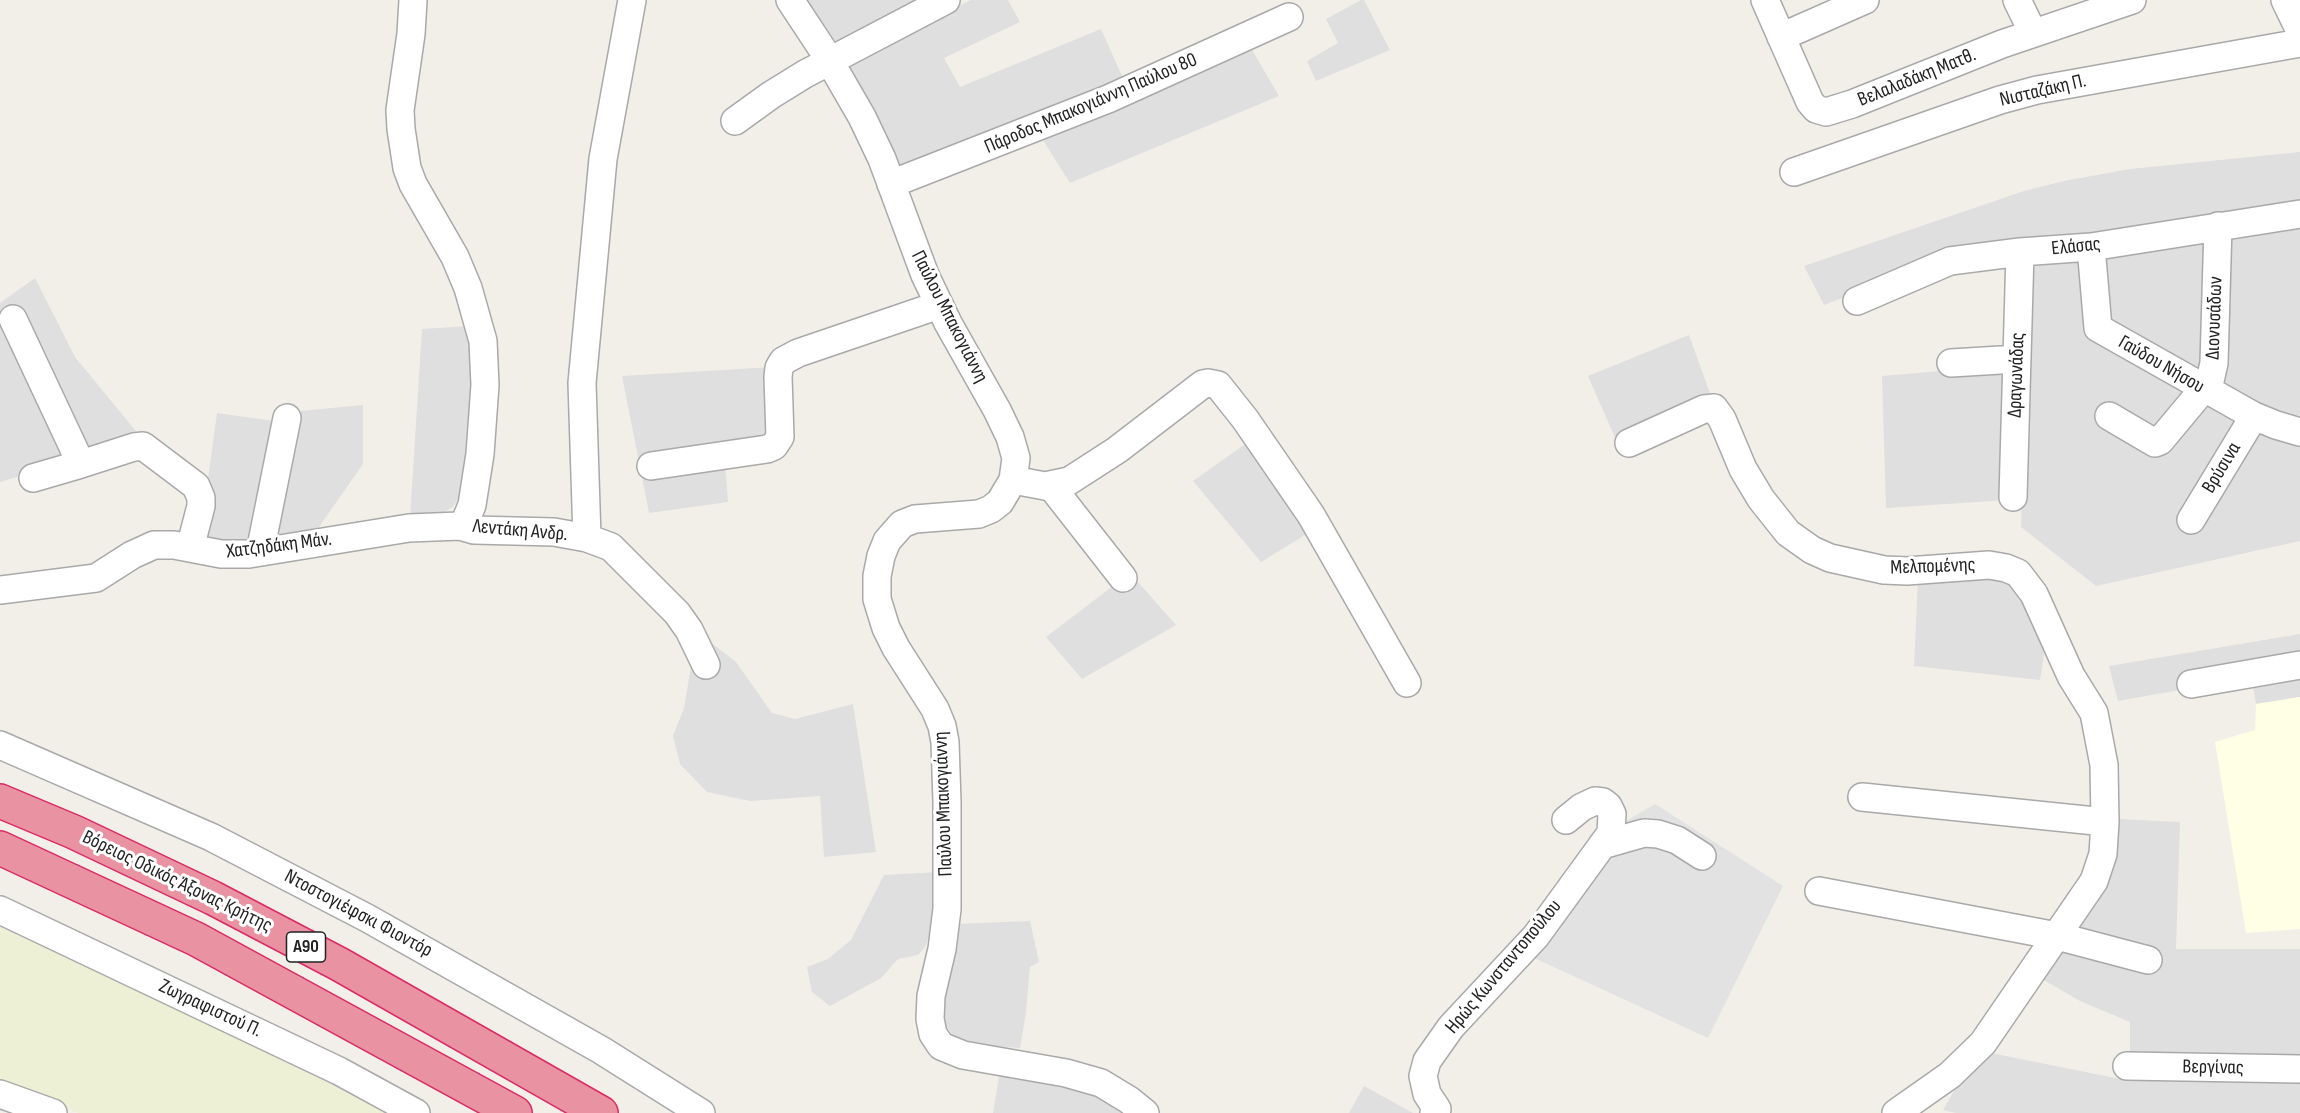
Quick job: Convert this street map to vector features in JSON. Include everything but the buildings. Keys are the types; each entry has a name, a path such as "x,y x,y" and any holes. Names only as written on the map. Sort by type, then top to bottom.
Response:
{"highway":[{"name":"Βόρειος Οδικός Άξονας Κρήτης","path":"0,801 74,832 213,898 339,964 601,1113"},
{"name":"Α90","path":"0,848 196,939 515,1113"}],"street":[{"name":"Λεντάκη Ανδρ.","path":"413,0 411,34 400,110 400,129 407,168 464,278 475,307 483,341 485,385 480,454 472,505 465,522 460,526"},
{"name":"Λεντάκη Ανδρ.","path":"460,526 474,530 554,532 587,538 582,383 601,181 632,0"},
{"name":"Παύλου Μπακογιάννη","path":"790,0 830,61 862,117 939,305 1010,437 1016,463 1013,480 1000,502 986,512 970,516 915,519 902,525 887,541 877,576 877,599 886,628 935,709 945,742 947,909 942,949 931,996 931,1029 938,1042 946,1049 963,1055 1085,1078 1115,1090 1145,1113"},
{"path":"735,121 771,95 830,61 946,0"},
{"name":"Βελαλαδάκη Ματθ.","path":"1765,0 1812,106 1819,111 1826,112 1838,110 2032,33 2132,0"},
{"path":"1781,37 1865,0"},
{"path":"2017,0 2032,33"},
{"path":"2284,0 2300,31"},
{"name":"Πάροδος Μπακογιάννη Παύλου 80","path":"891,184 1108,99 1289,17"},
{"name":"Νισταζάκη Π.","path":"1794,172 2000,100 2037,90 2300,43"},
{"name":"Ελάσας","path":"1857,301 1950,261 2020,252 2091,247 2300,214"},
{"name":"Διονυσάδων","path":"2109,416 2155,443 2160,441 2205,390 2210,381 2214,363 2218,226"},
{"name":"Γαύδου Νήσου","path":"2091,247 2098,328 2254,416 2300,432"},
{"name":"Δραγωνάδας","path":"2013,497 2020,252"},
{"path":"651,466 767,449 774,446 780,437 778,377 783,361 798,353 939,305"},
{"path":"13,319 81,465"},
{"path":"1951,363 2017,359"},
{"path":"1013,480 1051,486 1076,478 1117,450 1203,384 1218,386 1245,419 1311,515 1407,683"},
{"name":"Μελπομένης","path":"1629,443 1704,409 1714,408 1722,419 1743,469 1761,499 1788,533 1812,550 1830,558 1884,570 1907,571 1989,565 2018,573 2034,594 2071,676 2094,713 2104,765 2105,822 2100,868 2085,896 1992,1032 1966,1062 1896,1113"},
{"name":"Βρύσινα","path":"2191,520 2254,416"},
{"path":"260,552 287,418"},
{"path":"33,478 134,447 148,447 196,486 200,492 201,506 190,548"},
{"path":"1051,486 1123,578"},
{"name":"Χατζηδάκη Μάν.","path":"0,590 96,578 132,555 154,545 174,544 221,554 260,552 409,528 460,526"},
{"path":"587,538 611,547 665,599 684,623 706,665"},
{"path":"2191,684 2300,665"},
{"name":"Ντοστογιέφσκι Φιοντόρ","path":"0,744 211,837 367,918 601,1050 700,1113"},
{"path":"1862,797 2105,822"},
{"name":"Ηρώς Κωνσταντοπούλου","path":"1444,1112 1427,1094 1423,1076 1427,1061 1452,1027 1536,936 1611,833 1613,824 1608,806 1595,801 1582,807 1566,820"},
{"path":"1602,845 1644,833 1658,834 1677,840 1702,856"},
{"path":"1820,891 2056,936 2148,960"},
{"name":"Ζωγραφιστού Π.","path":"0,910 339,1071 416,1113"},
{"name":"Βεργίνας","path":"2127,1066 2300,1070"},
{"path":"0,1094 53,1113"}],"shaded area":[{"path":"806,0 929,0 840,47"},
{"path":"971,0 1008,0 1020,22 944,58 960,87 1101,29 1126,85 901,171 847,61"},
{"path":"1364,0 1390,50 1316,81 1307,61 1338,43 1326,19"},
{"path":"1248,43 1279,96 1070,183 1041,137"},
{"path":"2300,152 2300,541 2096,586 2021,527 2022,499 1886,508 1882,376 2023,364 2027,244 1949,258 1824,305 1804,266 2024,191 2064,181 2130,169"},
{"path":"35,278 75,357 140,436 74,460 0,482 0,303"},
{"path":"469,326 473,360 467,459 461,494 453,507 437,516 410,518 422,329"},
{"path":"1689,335 1712,399 1616,440 1588,376"},
{"path":"772,367 773,442 724,449 728,502 649,513 622,376"},
{"path":"363,405 363,464 312,537 199,545 217,413 296,424 300,411"},
{"path":"1251,440 1310,532 1261,562 1193,481"},
{"path":"1130,573 1176,625 1082,679 1046,637"},
{"path":"2004,574 2047,636 2040,680 1914,666 1918,577"},
{"path":"695,630 736,662 772,713 795,719 853,704 876,852 824,857 820,796 750,801 707,792 680,764 673,736 684,708"},
{"path":"2300,634 2300,697 2256,704 2250,668 2185,689 2118,701 2109,666"},
{"path":"2300,697 2300,929 2246,933 2215,742 2255,730 2256,704"},
{"path":"1655,804 1783,886 1708,1038 1532,957 1621,824"},
{"path":"2118,819 2180,822 2176,949 2300,949 2300,1113 1956,1113 1943,1110 1960,1080 1986,1052 2130,1081 2130,1022 2080,1001 2042,979 2114,857"},
{"path":"938,872 937,915 925,947 918,955 898,959 881,978 830,1006 812,992 807,967 828,959 851,940 884,875"},
{"path":"0,921 397,1113 79,1113 0,1084"},
{"path":"1030,921 1039,962 1030,967 1020,1048 980,1045 953,1035 942,1021 956,924"},
{"path":"999,1076 1073,1089 1097,1096 1123,1113 993,1113"},
{"path":"1364,1086 1413,1113 1349,1113"}]}
